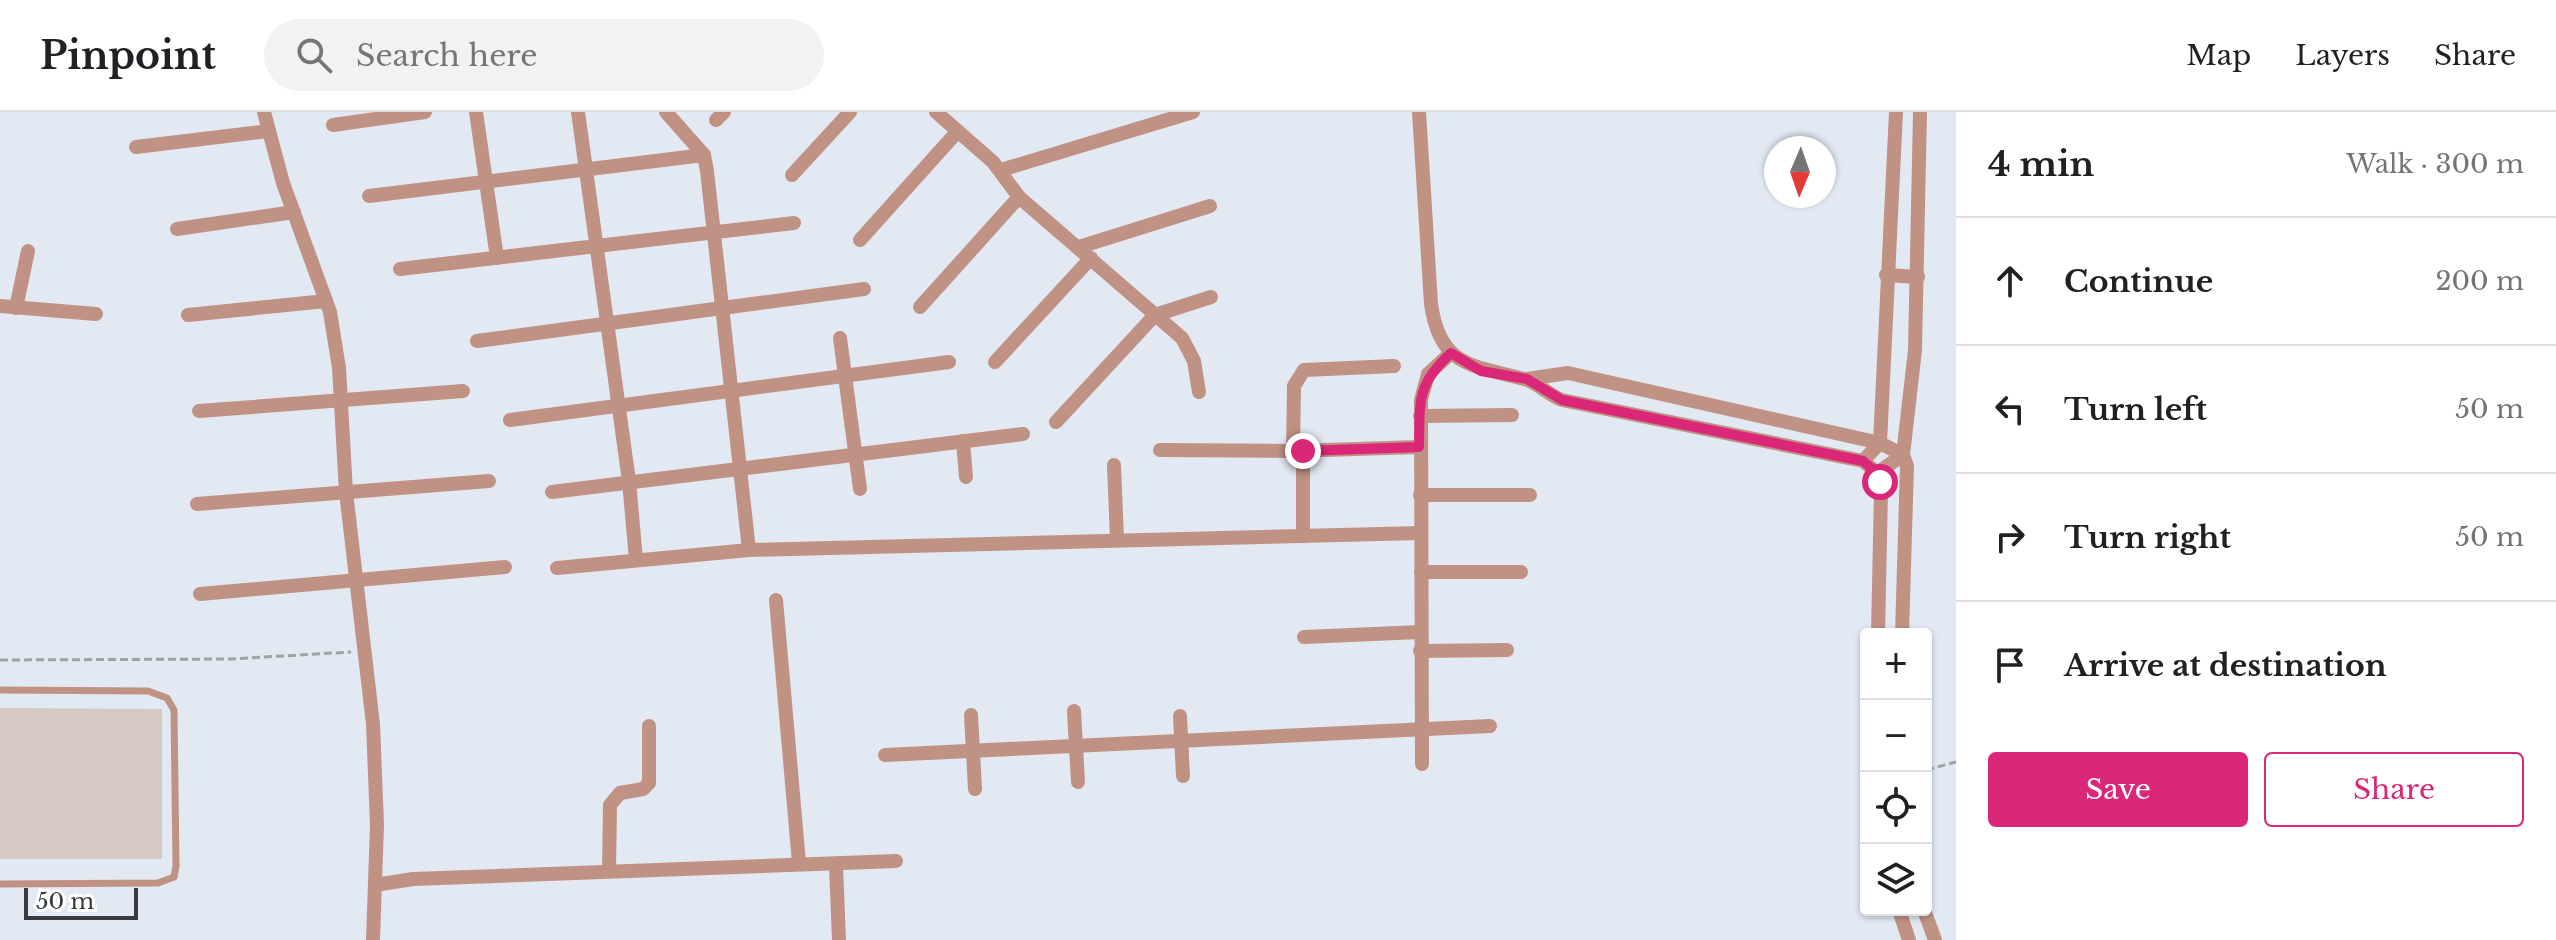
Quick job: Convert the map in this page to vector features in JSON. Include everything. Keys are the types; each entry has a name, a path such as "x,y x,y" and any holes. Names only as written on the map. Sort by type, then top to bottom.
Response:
{"street":[{"path":"264,112 294,212 326,301 339,368 346,492 373,724 373,940"},
{"path":"333,125 422,112"},
{"path":"476,112 497,258"},
{"path":"578,112 629,481 636,560"},
{"path":"666,112 704,155 749,550"},
{"path":"792,175 850,112"},
{"path":"936,112 1001,170 1019,197 1079,247 1189,349 1199,392"},
{"path":"1001,170 1193,112"},
{"path":"1419,112 1431,304 1434,325 1451,353 1481,371 1527,379 1562,400 1863,461 1877,473 1881,491 1878,628"},
{"path":"1863,461 1880,443 1896,112"},
{"path":"1902,628 1907,466 1903,455 1915,350 1920,112"},
{"path":"136,147 269,131"},
{"path":"860,240 957,132"},
{"path":"369,196 704,155"},
{"path":"920,307 1019,197"},
{"path":"1079,247 1210,206"},
{"path":"177,229 294,212"},
{"path":"400,269 794,223"},
{"path":"16,308 28,251"},
{"path":"995,362 1091,258"},
{"path":"1886,275 1918,277"},
{"path":"477,341 864,289"},
{"path":"1056,422 1155,315 1211,297"},
{"path":"188,315 326,301"},
{"path":"0,306 96,314"},
{"path":"840,338 860,489"},
{"path":"1422,764 1420,416 1428,374 1451,353"},
{"path":"510,420 949,362"},
{"path":"1303,536 1294,386 1304,370 1394,366"},
{"path":"1527,379 1568,373 1603,380 1880,443 1903,455"},
{"path":"1617,411 1623,385"},
{"path":"199,411 463,391"},
{"path":"1420,416 1512,415"},
{"path":"552,492 740,466 1023,434"},
{"path":"963,441 966,477"},
{"path":"1160,450 1298,451 1419,447"},
{"path":"1877,473 1903,455"},
{"path":"1114,465 1117,539"},
{"path":"197,504 489,481"},
{"path":"1420,495 1530,495"},
{"path":"557,568 749,550 1420,533"},
{"path":"200,594 505,567"},
{"path":"1421,572 1521,572"},
{"path":"776,600 799,863"},
{"path":"1304,637 1420,632"},
{"path":"1420,651 1507,650"},
{"path":"1074,711 1078,782"},
{"path":"971,715 975,789"},
{"path":"1180,716 1183,776"},
{"path":"609,871 610,805 620,793 643,789 649,783 649,726"},
{"path":"885,755 1490,726"},
{"path":"375,885 413,879 896,861"},
{"path":"836,865 839,940"},
{"path":"1901,916 1909,940"},
{"path":"1926,916 1935,940"}],"lane":[{"path":"0,690 148,691 167,698 174,710 176,866 174,877 158,883 0,884"}],"path":[{"path":"0,660 230,659 363,651"},
{"path":"1932,768 1956,762"}],"building":[{"path":"0,708 162,709 162,859 0,859"}],"route":[{"path":"1303,451 1419,447 1421,400 1428,374 1451,353 1481,371 1527,379 1562,400 1863,461 1877,473 1880,482"}]}
